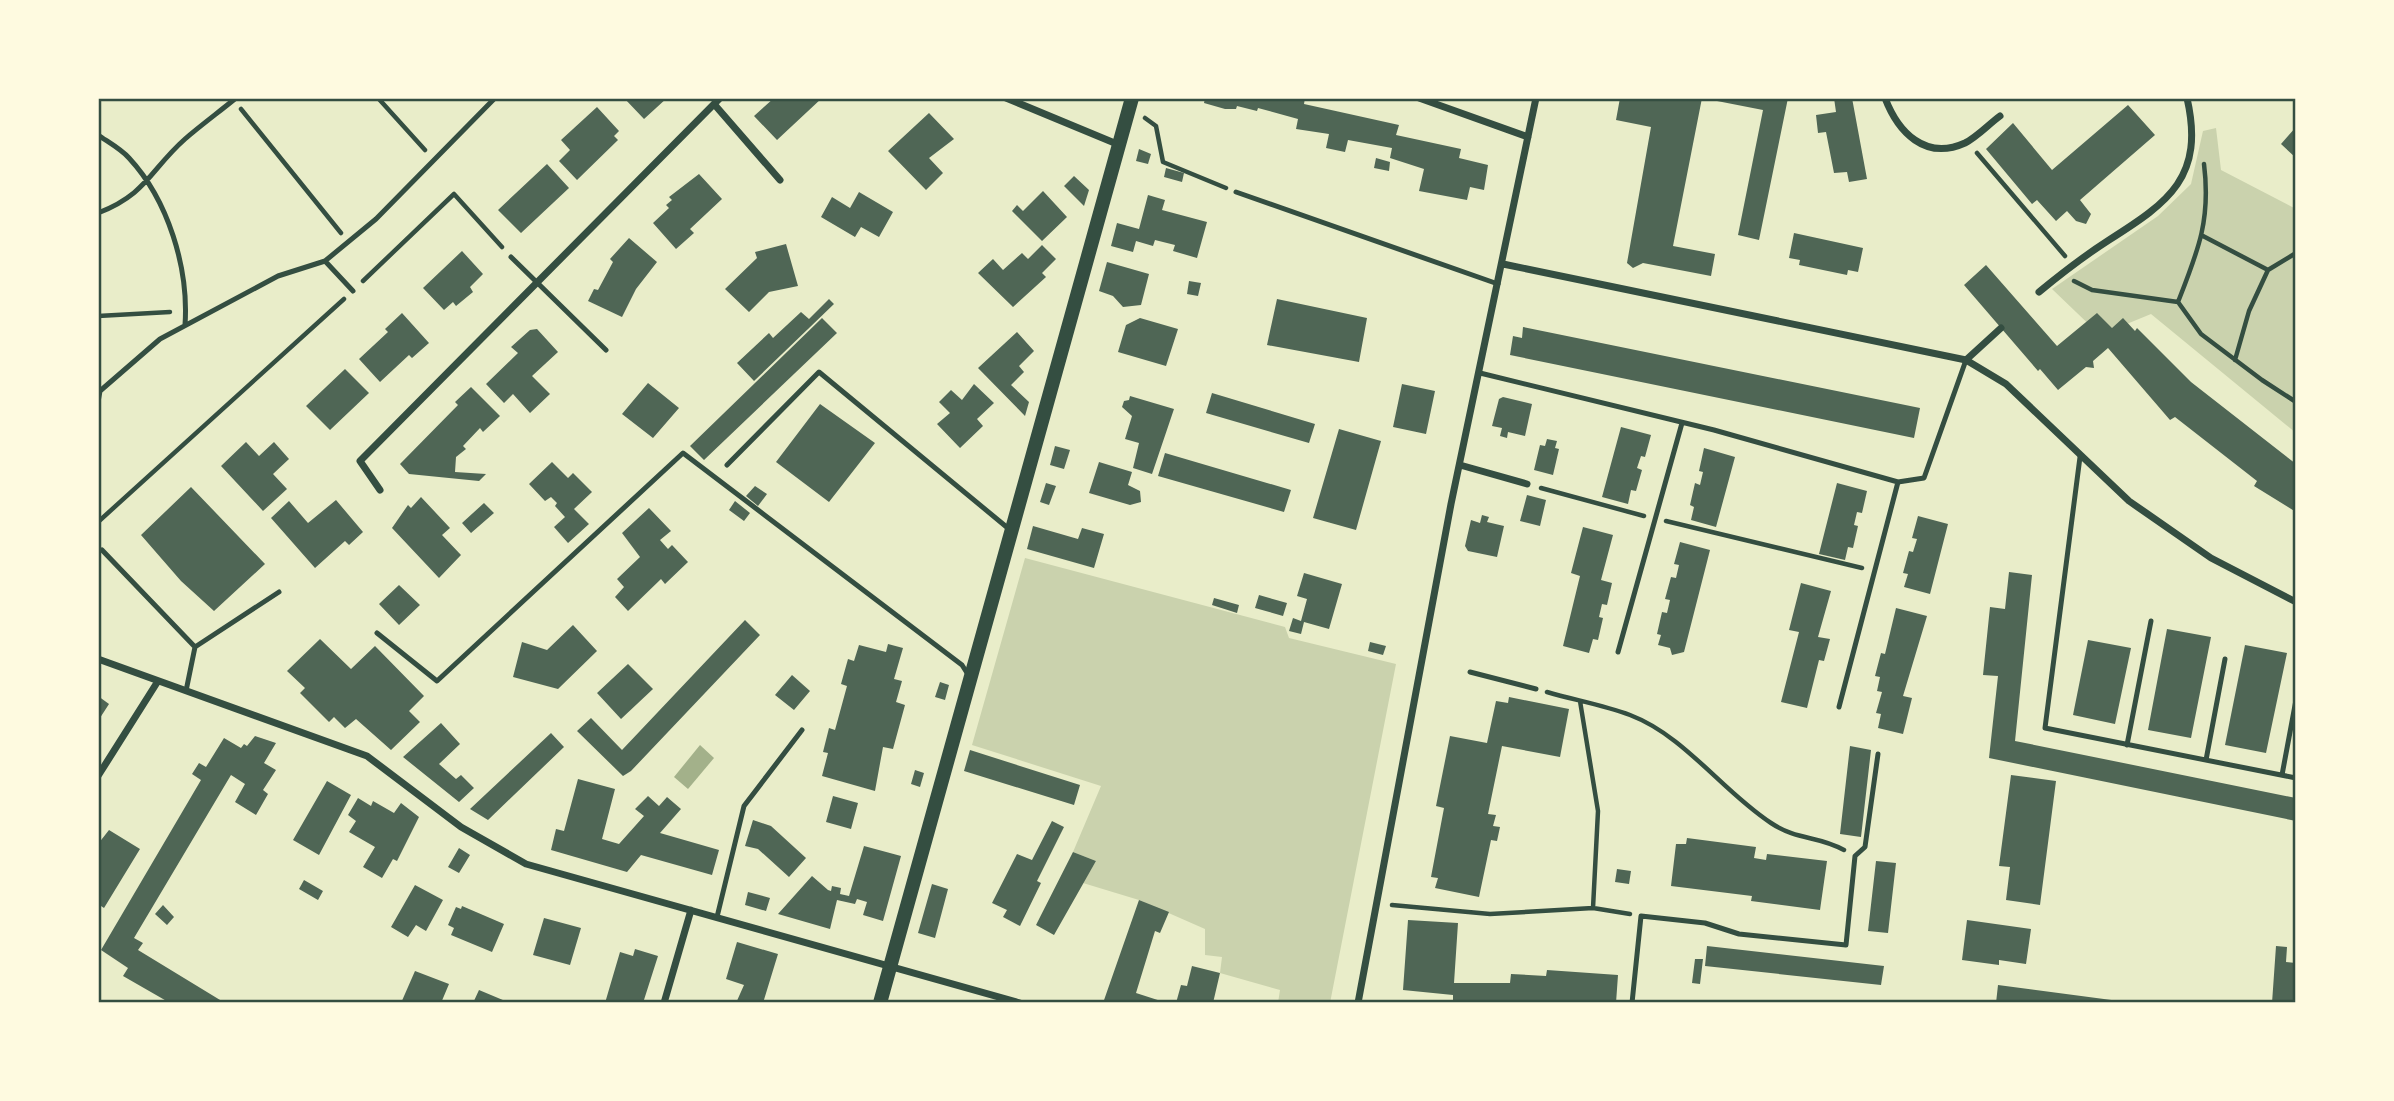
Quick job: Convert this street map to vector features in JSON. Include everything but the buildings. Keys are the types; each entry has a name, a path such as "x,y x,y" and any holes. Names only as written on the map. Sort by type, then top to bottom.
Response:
{"main road":[{"path":"880,1003 1131,102"}],"street":[{"path":"1006,98 1118,144"},
{"path":"1419,98 1528,137"},
{"path":"1359,1003 1460,465 1535,98"},
{"path":"1885,98 1895,122 1912,140 1936,148 1967,142 2000,116"},
{"path":"2039,292 2072,264 2157,209 2174,191 2186,169 2193,139 2188,98"},
{"path":"380,490 360,461 717,101 780,180"},
{"path":"1503,264 1966,360 2006,384 2080,457 2129,500 2211,558 2296,602"},
{"path":"1966,360 2001,328"},
{"path":"1460,465 1527,484"},
{"path":"98,659 367,756 461,827 526,864 1020,1003"},
{"path":"98,776 158,681"},
{"path":"664,1003 691,910"}],"lane":[{"path":"98,402 100,391 160,339 278,276 325,261 376,219 495,98"},
{"path":"98,213 120,204 149,182 183,141 235,99"},
{"path":"98,135 127,155 149,182 167,221 182,273 185,325"},
{"path":"1236,192 1499,284"},
{"path":"511,257 606,350"},
{"path":"325,261 353,291"},
{"path":"1480,373 1682,423 1898,482 1924,478 1966,360"},
{"path":"727,465 819,372 1012,531"},
{"path":"1618,652 1682,423"},
{"path":"377,633 437,681 682,453 962,665 971,678"},
{"path":"2080,457 2045,728 2296,778"},
{"path":"1839,707 1898,482"},
{"path":"102,550 195,647"},
{"path":"186,691 195,647 279,592"},
{"path":"2127,744 2151,621"},
{"path":"2206,761 2225,659"},
{"path":"1470,672 1536,689"},
{"path":"2282,775 2296,700"},
{"path":"717,917 744,806 802,730"},
{"path":"1632,1003 1641,916 1705,923 1739,934 1846,945 1855,856 1866,847 1878,754"}],"path":[{"path":"378,98 435,161"},
{"path":"235,99 348,242"},
{"path":"1131,102 1156,126 1163,162 1236,192"},
{"path":"1967,142 2072,264"},
{"path":"2178,302 2203,236 2207,189 2203,157"},
{"path":"98,522 353,291 454,194 511,257"},
{"path":"2203,236 2268,270"},
{"path":"2235,360 2249,311 2268,270 2296,253"},
{"path":"2061,274 2092,290 2178,302 2201,334 2296,402"},
{"path":"98,316 186,311"},
{"path":"1527,484 1655,519 1874,571"},
{"path":"1536,689 1632,715 1675,742 1769,822 1804,839 1824,839 1855,856"},
{"path":"1580,701 1598,811 1593,908"},
{"path":"1377,903 1490,914 1593,908 1641,916"}],"shaded area":[{"path":"2216,128 2221,170 2296,209 2296,433 2151,314 2100,335 2052,289 2158,216 2191,184 2203,131"},
{"path":"1025,558 1285,627 1289,638 1396,664 1330,1003 1278,1003 1280,990 1220,973 1222,957 1205,955 1205,929 1139,900 1083,883 1096,861 1073,852 1101,786 972,745"},
{"path":"700,745 714,758 688,789 674,777"}]}
